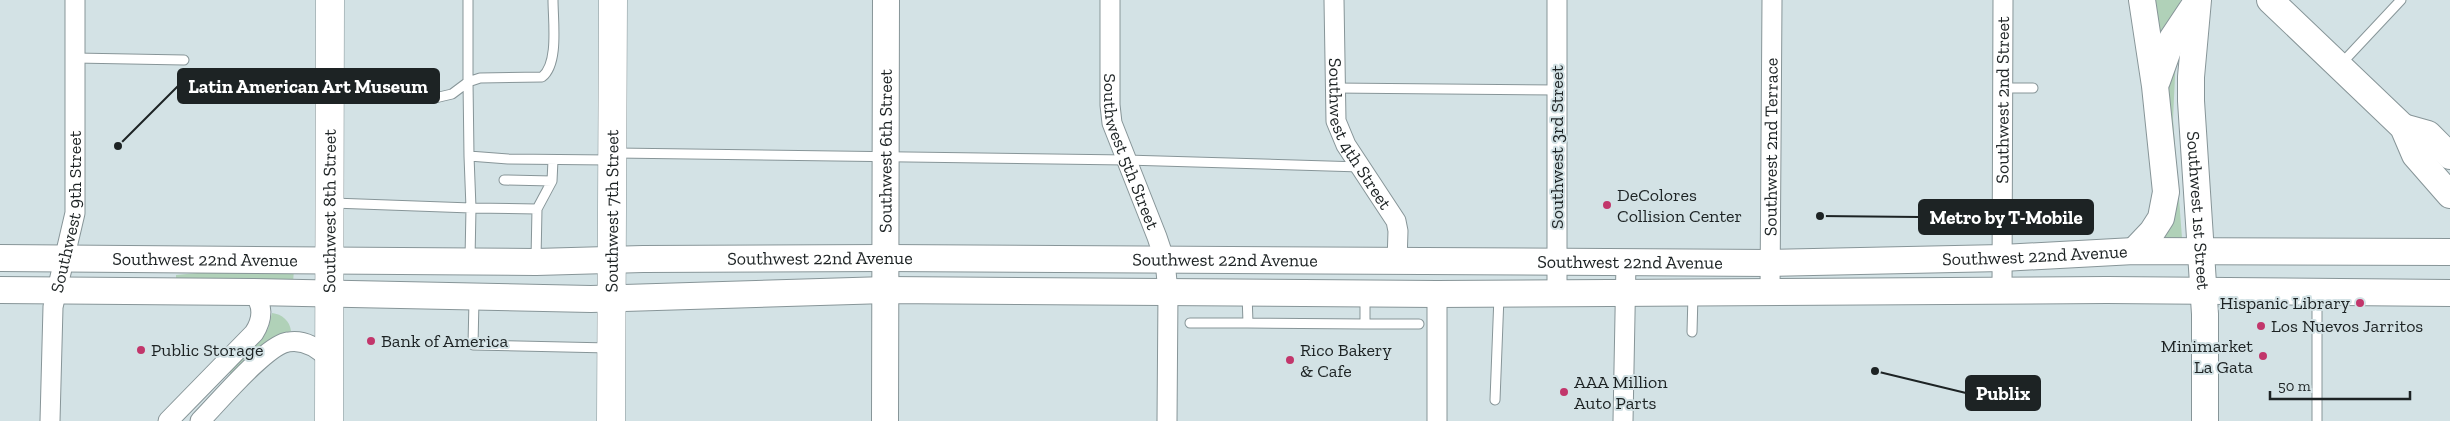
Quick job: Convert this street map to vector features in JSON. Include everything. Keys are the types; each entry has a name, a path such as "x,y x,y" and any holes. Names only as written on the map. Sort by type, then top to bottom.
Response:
{"main road":[{"name":"Southwest 8th Street","path":"329,421 331,260 330,0"},
{"name":"Southwest 7th Street","path":"611,421 613,0"},
{"name":"Southwest 6th Street","path":"885,421 886,0"},
{"path":"2134,250 2152,232 2161,218 2165,206 2165,177 2155,86 2142,0"},
{"path":"2155,86 2172,39 2198,0"},
{"name":"Southwest 1st Street","path":"2198,0 2191,77 2191,101 2204,292 2205,421"},
{"path":"2270,0 2403,127 2415,155 2450,195"},
{"path":"2403,127 2428,134 2450,156"},
{"name":"Southwest 22nd Avenue","path":"0,258 470,262 886,258 1771,263 2002,258 2134,250 2202,252 2449,251"},
{"name":"Southwest 22nd Avenue","path":"0,290 613,298 886,290 1365,294 1693,294 2002,291 2450,293"}],"street":[{"name":"Southwest 9th Street","path":"50,421 52,331 57,290 75,213 75,0"},
{"name":"Southwest 5th Street","path":"1110,0 1110,105 1112,123 1157,237 1164,261 1168,292 1167,421"},
{"name":"Southwest 4th Street","path":"1334,0 1335,114 1340,133 1396,221 1397,262"},
{"name":"Southwest 3rd Street","path":"1557,0 1557,294"},
{"name":"Southwest 2nd Terrace","path":"1770,293 1772,0"},
{"name":"Southwest 2nd Street","path":"2002,291 2003,0"},
{"path":"1623,421 1626,262"},
{"path":"168,421 239,349 259,324 260,303 252,292"},
{"path":"1437,294 1437,421"},
{"path":"193,396 204,417 251,369 281,344 289,342 310,344 329,358"}],"lane":[{"path":"468,0 470,156 475,180 471,208 470,262"},
{"path":"329,98 435,98 452,94 468,82 480,78 542,77 549,72 552,60 553,0"},
{"path":"2339,66 2400,0"},
{"path":"75,58 184,60"},
{"path":"1334,88 1557,90"},
{"path":"2002,88 2033,88"},
{"path":"470,156 553,160 613,156 1126,160 1361,167"},
{"path":"536,262 537,209 552,182 553,160"},
{"path":"504,180 552,182"},
{"path":"330,203 537,209"},
{"path":"1247,292 1248,323"},
{"path":"2317,421 2318,292"},
{"path":"1365,294 1365,324"},
{"path":"1495,400 1499,294"},
{"path":"1692,332 1693,294"},
{"path":"474,297 473,345 612,348"},
{"path":"1190,323 1419,324"}],"green space":[{"path":"2155,0 2181,0 2161,39"},
{"path":"2176,55 2173,119 2182,238 2157,240 2166,84"},
{"path":"240,269 294,269 293,283 176,280 176,275"},
{"path":"272,313 285,319 291,331 275,336 235,374 231,375 229,371 268,329"}],"place":[{"name":"Latin American Art Museum","path":"118,146"},
{"name":"DeColores Collision Center","path":"1607,205"},
{"name":"Metro by T-Mobile","path":"1820,216"},
{"name":"Hispanic Library","path":"2360,303"},
{"name":"Los Nuevos Jarritos","path":"2261,326"},
{"name":"Bank of America","path":"371,341"},
{"name":"Public Storage","path":"141,350"},
{"name":"Minimarket La Gata","path":"2263,356"},
{"name":"Rico Bakery & Cafe","path":"1290,360"},
{"name":"Publix","path":"1875,371"},
{"name":"AAA Million Auto Parts","path":"1564,392"}]}
